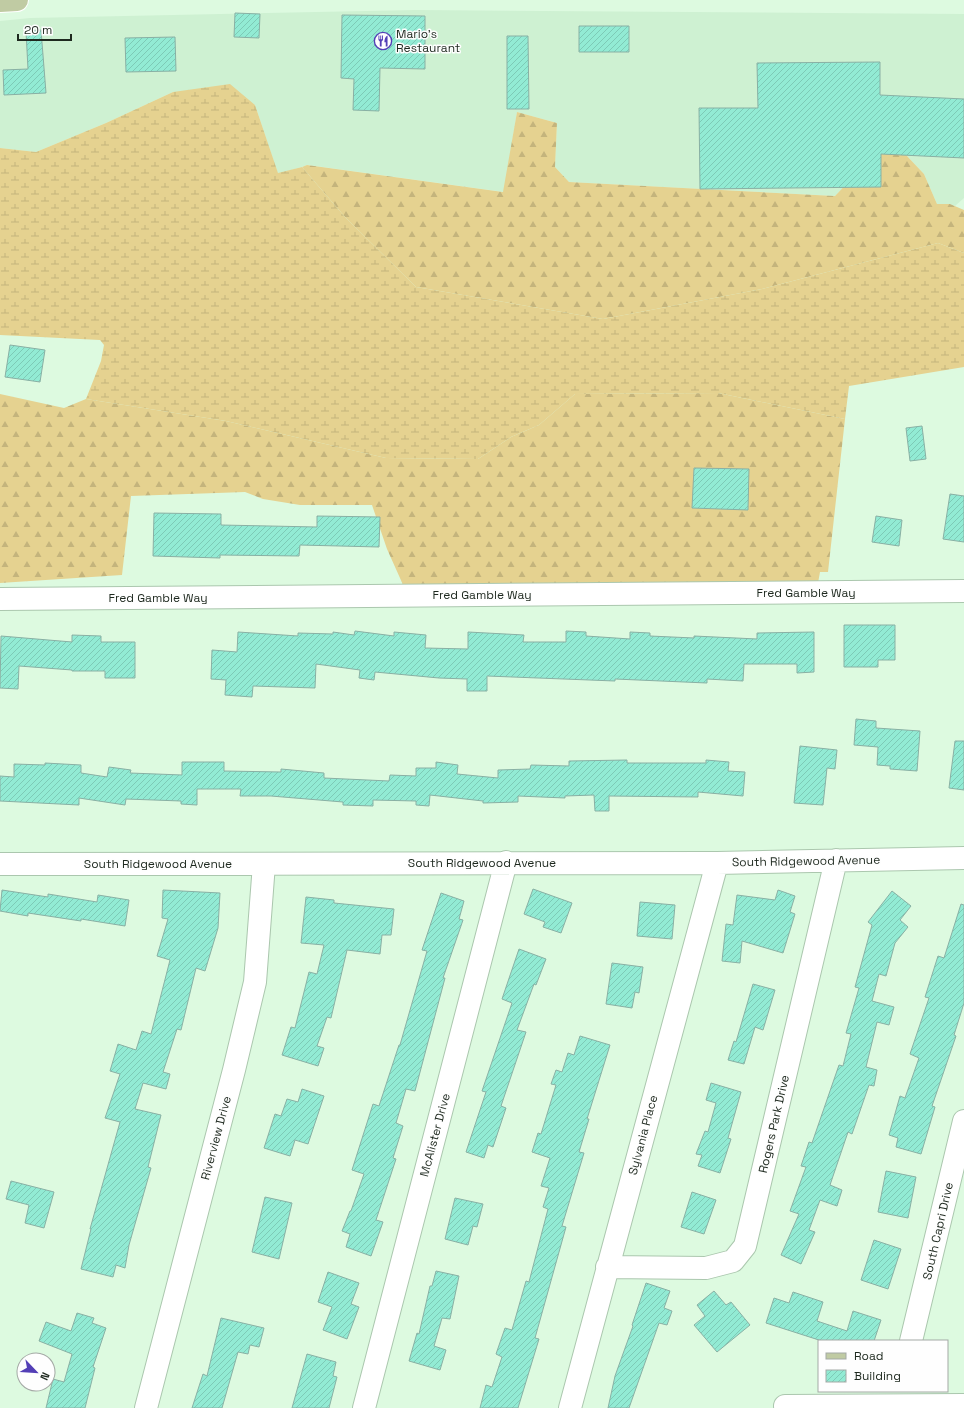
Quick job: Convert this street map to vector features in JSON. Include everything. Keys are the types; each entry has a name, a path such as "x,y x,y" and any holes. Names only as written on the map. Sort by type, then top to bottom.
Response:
{"main road":[{"path":"0,1 17,0"}],"street":[{"name":"Fred Gamble Way","path":"0,599 964,592"},
{"name":"South Ridgewood Avenue","path":"0,864 717,862 964,858"},
{"name":"Rogers Park Drive","path":"607,1267 706,1268 733,1261 745,1246 836,860"},
{"name":"McAlister Drive","path":"364,1408 506,862"},
{"name":"Sylvania Place","path":"570,1408 717,862"},
{"name":"Riverview Drive","path":"146,1408 234,1070 255,982 264,864"},
{"name":"South Capri Drive","path":"911,1340 964,1121"},
{"path":"785,1406 898,1398 964,1405"}],"shaded area":[{"path":"416,10 964,14 964,198 955,206 950,204 937,204 924,174 890,138 835,196 569,182 555,167 557,123 517,112 504,192 308,165 278,174 255,105 173,92 106,123 36,152 0,148 0,21 30,18"}],"green space":[{"path":"230,84 255,105 278,173 302,167 345,217 416,287 603,319 762,289 938,243 964,253 964,367 849,386 845,419 718,393 575,394 539,425 511,437 478,459 386,458 226,421 86,399 101,361 104,345 100,340 0,335 0,148 36,152 106,123 173,92"},
{"path":"517,112 557,123 555,167 569,182 835,196 890,138 924,174 937,204 950,204 964,210 964,253 938,243 762,289 603,319 416,287 345,217 302,167 307,165 503,192"},
{"path":"718,393 845,419 828,572 820,572 818,583 404,587 387,549 372,505 300,505 263,499 245,492 131,496 122,575 0,583 0,394 64,408 86,399 226,421 386,458 478,459 511,437 539,425 575,394"}],"building":[{"path":"235,13 260,14 259,38 234,37"},
{"name":"Mario's Restaurant","path":"342,15 425,16 425,69 380,68 379,111 353,110 354,79 341,78"},
{"path":"579,26 629,26 629,52 579,52"},
{"path":"41,30 46,93 4,95 3,70 28,69 26,31"},
{"path":"507,36 528,36 529,109 507,109"},
{"path":"175,37 176,71 126,72 125,38"},
{"path":"880,62 880,95 964,99 964,158 881,154 881,187 700,189 699,108 758,108 757,63"},
{"path":"10,345 45,350 40,382 5,377"},
{"path":"922,426 926,459 910,461 906,428"},
{"path":"694,468 749,469 748,510 692,508"},
{"path":"950,494 964,496 964,542 943,539"},
{"path":"154,513 221,514 221,525 317,527 317,516 380,517 379,547 300,545 299,556 220,555 220,558 153,556"},
{"path":"876,516 902,520 899,546 872,542"},
{"path":"844,625 895,625 895,660 878,660 878,667 844,667"},
{"path":"355,631 394,636 394,632 426,635 425,648 468,649 468,632 524,635 523,642 566,642 566,631 586,632 586,636 630,639 630,632 650,633 650,636 694,638 694,636 757,639 757,633 814,632 814,672 797,673 797,664 744,664 743,681 707,679 707,683 487,676 487,691 467,691 467,679 375,672 374,680 359,678 360,670 316,664 315,688 253,686 252,697 225,695 226,680 211,679 212,650 237,652 238,632 298,636 298,633 333,634 333,632 354,635"},
{"path":"72,635 101,636 101,642 135,642 135,678 105,678 105,671 72,671 19,666 18,689 0,688 1,636 72,642"},
{"path":"856,719 876,721 876,728 920,731 917,771 890,769 890,766 877,765 878,747 854,745"},
{"path":"955,741 964,741 964,790 949,788"},
{"path":"800,746 837,750 835,769 827,768 823,805 794,803"},
{"path":"627,760 627,763 706,763 706,760 729,762 728,771 745,772 743,796 698,792 698,797 609,796 609,811 595,811 594,795 565,796 565,798 518,796 518,802 483,803 483,801 430,795 429,806 416,805 416,801 373,800 373,806 343,805 343,802 271,796 240,796 241,789 197,789 197,805 181,804 181,801 126,799 125,805 79,798 79,805 0,801 0,776 14,777 14,764 45,765 45,763 81,765 81,773 107,777 109,767 131,770 130,773 182,775 182,762 224,762 224,771 281,772 281,769 324,773 324,778 389,781 390,775 416,776 416,768 436,768 436,762 458,765 457,774 498,778 498,770 530,769 531,765 569,766 569,761"},
{"path":"533,889 572,903 561,933 543,927 545,922 524,914"},
{"path":"2,890 48,897 48,894 97,902 98,895 129,900 125,926 81,919 81,921 28,913 28,916 0,911"},
{"path":"163,890 220,893 218,928 205,971 196,968 181,1030 177,1029 163,1072 170,1074 166,1089 143,1083 135,1109 161,1115 148,1167 151,1168 129,1245 125,1268 116,1265 113,1277 81,1269 90,1229 120,1122 105,1118 120,1074 110,1071 118,1044 136,1050 142,1031 151,1034 170,960 157,956 168,919 162,918"},
{"path":"778,890 795,896 790,912 795,914 783,953 742,941 740,963 722,961 726,924 733,925 737,895 775,900"},
{"path":"892,891 911,906 900,920 908,927 895,943 886,976 879,974 872,1001 894,1007 889,1025 877,1022 866,1067 877,1070 874,1086 869,1085 852,1134 848,1132 830,1185 842,1190 837,1206 820,1200 809,1230 815,1232 801,1264 781,1255 799,1214 790,1211 806,1167 801,1166 809,1142 812,1143 839,1065 843,1066 851,1034 846,1033 859,988 855,987 872,925 868,922"},
{"path":"441,893 464,901 459,919 463,920 443,978 445,978 415,1091 406,1089 396,1123 403,1126 393,1158 396,1159 376,1220 383,1222 371,1256 346,1247 350,1234 342,1231 364,1174 352,1170 373,1104 379,1106 400,1045 427,951 422,950"},
{"path":"306,897 334,900 334,903 394,909 391,935 382,935 380,954 347,950 331,1018 327,1017 317,1046 324,1048 318,1066 282,1055 291,1027 295,1028 309,972 317,974 324,945 301,943"},
{"path":"640,902 675,905 672,939 637,936"},
{"path":"961,904 964,905 964,1003 954,1035 956,1036 932,1106 935,1107 921,1154 896,1147 898,1138 889,1135 900,1096 905,1098 919,1058 910,1054 929,998 925,997 938,956 944,958"},
{"path":"519,949 546,959 536,985 534,984 517,1030 526,1032 501,1106 506,1108 493,1147 488,1145 484,1158 466,1152 486,1092 482,1091 512,1003 502,999"},
{"path":"612,963 643,967 639,993 635,992 632,1008 606,1004"},
{"path":"753,984 775,990 763,1030 755,1027 744,1064 728,1060 734,1041 736,1042"},
{"path":"580,1036 610,1045 587,1119 589,1119 579,1152 584,1153 562,1226 566,1227 535,1338 539,1339 518,1408 480,1408 486,1385 492,1387 502,1357 496,1354 505,1328 512,1330 526,1281 529,1282 548,1209 543,1207 549,1188 541,1186 550,1158 532,1152 538,1133 541,1134 556,1085 551,1084 556,1070 562,1072 568,1053 574,1055"},
{"path":"711,1083 741,1092 728,1138 731,1139 720,1173 698,1166 702,1155 696,1154 705,1131 708,1132 716,1103 706,1100"},
{"path":"302,1089 324,1096 308,1144 295,1140 290,1156 264,1148 275,1114 281,1116 287,1099 298,1102"},
{"path":"886,1171 916,1177 908,1218 878,1212"},
{"path":"11,1181 54,1192 44,1228 25,1223 29,1205 6,1199"},
{"path":"692,1192 716,1200 704,1234 681,1227"},
{"path":"265,1197 292,1203 279,1259 252,1252"},
{"path":"455,1198 483,1204 477,1227 473,1226 468,1245 445,1239"},
{"path":"874,1240 901,1249 888,1289 861,1280"},
{"path":"436,1271 459,1276 450,1319 442,1318 434,1346 446,1350 440,1370 409,1361 417,1333 419,1334 430,1286 432,1286"},
{"path":"328,1272 359,1283 351,1304 359,1307 347,1339 323,1330 332,1307 318,1302"},
{"path":"646,1283 670,1291 664,1308 672,1311 667,1325 659,1323 629,1408 608,1408 615,1376 633,1326 632,1325"},
{"path":"714,1291 726,1305 731,1302 750,1325 717,1352 694,1325 705,1316 697,1305"},
{"path":"793,1292 823,1302 817,1321 847,1331 853,1311 881,1320 874,1340 819,1340 766,1323 774,1298 789,1303"},
{"path":"77,1313 94,1318 92,1323 106,1328 93,1367 95,1368 85,1408 46,1408 50,1392 56,1392 56,1380 64,1382 72,1354 39,1341 46,1322 71,1331"},
{"path":"221,1318 264,1328 259,1347 250,1345 248,1354 238,1352 222,1408 192,1408 203,1374 207,1376"},
{"path":"307,1354 336,1362 333,1376 337,1377 329,1408 292,1408"}],"place":[{"name":"Mario's Restaurant","path":"383,41"}]}
